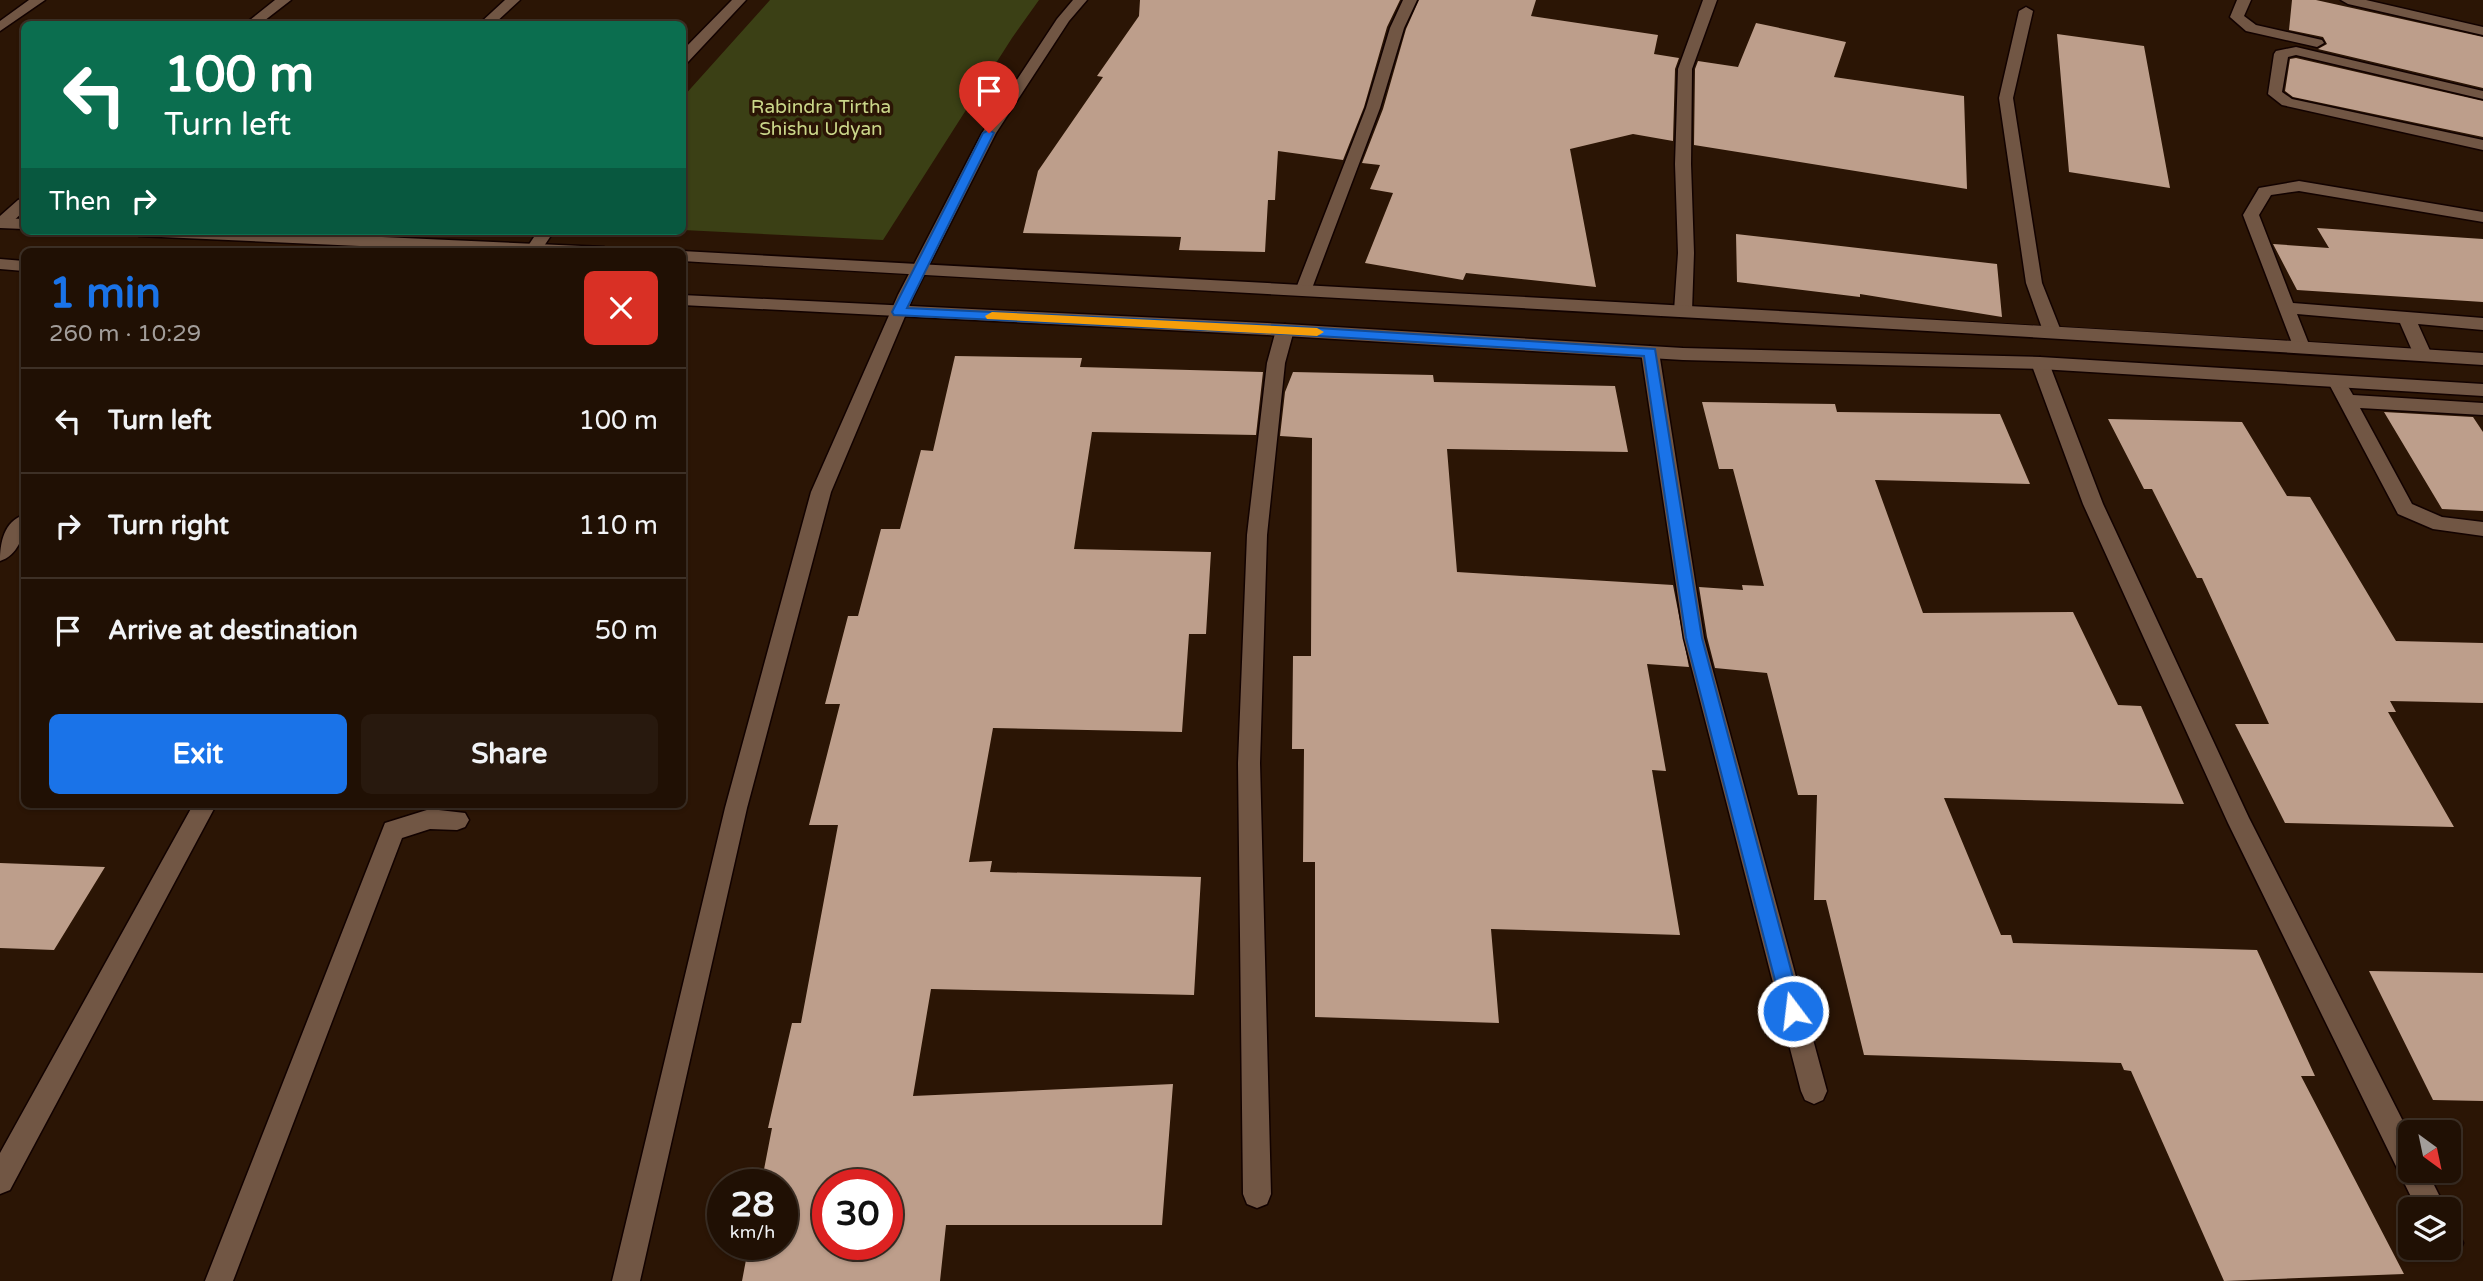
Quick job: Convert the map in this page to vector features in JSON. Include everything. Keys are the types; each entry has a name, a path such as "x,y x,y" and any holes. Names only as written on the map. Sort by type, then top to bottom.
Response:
{"street":[{"path":"0,27 38,0"},
{"path":"256,21 284,0"},
{"path":"489,21 513,0"},
{"path":"686,57 739,0"},
{"path":"626,1281 736,808 821,492 898,312 989,133 1064,19 1080,0"},
{"path":"1303,291 1373,108 1396,28 1410,0"},
{"path":"1683,311 1686,253 1683,164 1685,69 1710,0"},
{"path":"2244,0 2237,17 2251,27 2483,83"},
{"path":"2348,0 2483,30"},
{"path":"2026,11 2006,98 2034,283 2052,331"},
{"path":"2483,95 2296,51 2281,54 2275,94 2287,102 2483,145"},
{"path":"2301,347 2251,215 2265,191 2299,186 2483,217"},
{"path":"1,223 21,206"},
{"path":"1,223 21,224"},
{"path":"277,235 499,248"},
{"path":"686,256 2052,331 2483,359"},
{"path":"0,264 21,266"},
{"path":"686,300 1285,330 1650,352 2040,363 2483,390"},
{"path":"2287,308 2483,324"},
{"path":"2407,318 2423,355"},
{"path":"1257,1194 1248,763 1257,535 1276,363 1285,330"},
{"path":"1650,352 1694,638 1814,1091"},
{"path":"2040,363 2093,503 2235,811 2398,1140"},
{"path":"2337,382 2405,509 2444,527 2483,529"},
{"path":"2348,401 2483,409"},
{"path":"0,554 21,526"},
{"path":"0,1180 203,808"},
{"path":"219,1281 393,830 430,819 457,820"}],"green space":[{"name":"Rabindra Tirtha Shishu Udyan","path":"770,0 1039,0 883,240 686,230 686,94"}],"building":[{"path":"1140,0 1400,0 1387,27 1364,107 1343,160 1278,151 1275,200 1268,200 1265,252 1179,250 1181,237 1023,233 1038,171 1103,77 1097,76 1139,16"},
{"path":"1419,0 1536,0 1531,16 1658,35 1654,54 1679,58 1675,69 1673,141 1633,134 1570,149 1596,287 1466,273 1463,280 1365,263 1393,193 1370,189 1380,165 1362,163 1383,109 1406,29"},
{"path":"2292,0 2316,0 2483,37 2483,88 2318,49 2327,44 2323,37 2289,30"},
{"path":"1756,23 1846,42 1834,77 1964,96 1967,189 1694,145 1695,69 1698,61 1738,67"},
{"path":"2057,34 2144,46 2170,188 2069,172"},
{"path":"2296,58 2483,101 2483,137 2293,97 2285,91 2290,59"},
{"path":"2317,228 2483,239 2483,302 2297,290 2273,244 2329,248"},
{"path":"1736,234 1997,264 2002,317 1860,294 1860,297 1737,282"},
{"path":"955,356 1082,358 1080,367 1263,372 1256,435 1092,432 1074,549 1211,552 1206,634 1189,634 1182,732 993,728 969,862 992,861 990,872 1201,877 1194,995 931,989 913,1096 1173,1084 1162,1225 946,1225 940,1281 742,1281 746,1260 798,1260 798,1169 764,1169 772,1128 768,1128 792,1023 801,1023 838,825 809,825 840,704 825,704 848,616 858,616 881,529 900,529 921,450 933,451"},
{"path":"1293,372 1433,375 1434,382 1615,386 1628,452 1447,449 1457,572 1673,585 1689,667 1647,664 1666,771 1652,770 1680,935 1491,929 1499,1023 1315,1017 1315,862 1303,862 1304,749 1292,749 1293,656 1311,656 1312,438 1280,436 1285,392"},
{"path":"1702,402 1835,404 1837,412 2000,414 2030,484 1875,480 1923,613 2073,612 2118,705 2141,706 2184,804 1944,798 2001,935 2011,935 2013,943 2257,950 2315,1076 2301,1076 2404,1274 2224,1281 2131,1071 2124,1070 2121,1063 1864,1055 1826,900 1814,900 1817,795 1798,795 1767,673 1715,668 1707,637 1699,587 1743,590 1742,585 1764,586 1733,469 1719,469"},
{"path":"2384,412 2473,417 2483,432 2483,511 2442,509"},
{"path":"2108,419 2242,422 2287,496 2310,497 2396,641 2483,643 2483,703 2390,701 2396,712 2388,712 2454,827 2285,823 2235,724 2269,724 2202,578 2197,578 2152,489 2144,489"},
{"path":"0,863 105,867 54,950 0,948"},
{"path":"2369,971 2483,973 2483,1101 2433,1100"}],"slow traffic":[{"path":"992,316 1317,332"}],"route":[{"path":"989,133 898,312 1285,330 1650,352 1694,638 1793,1011"}]}
